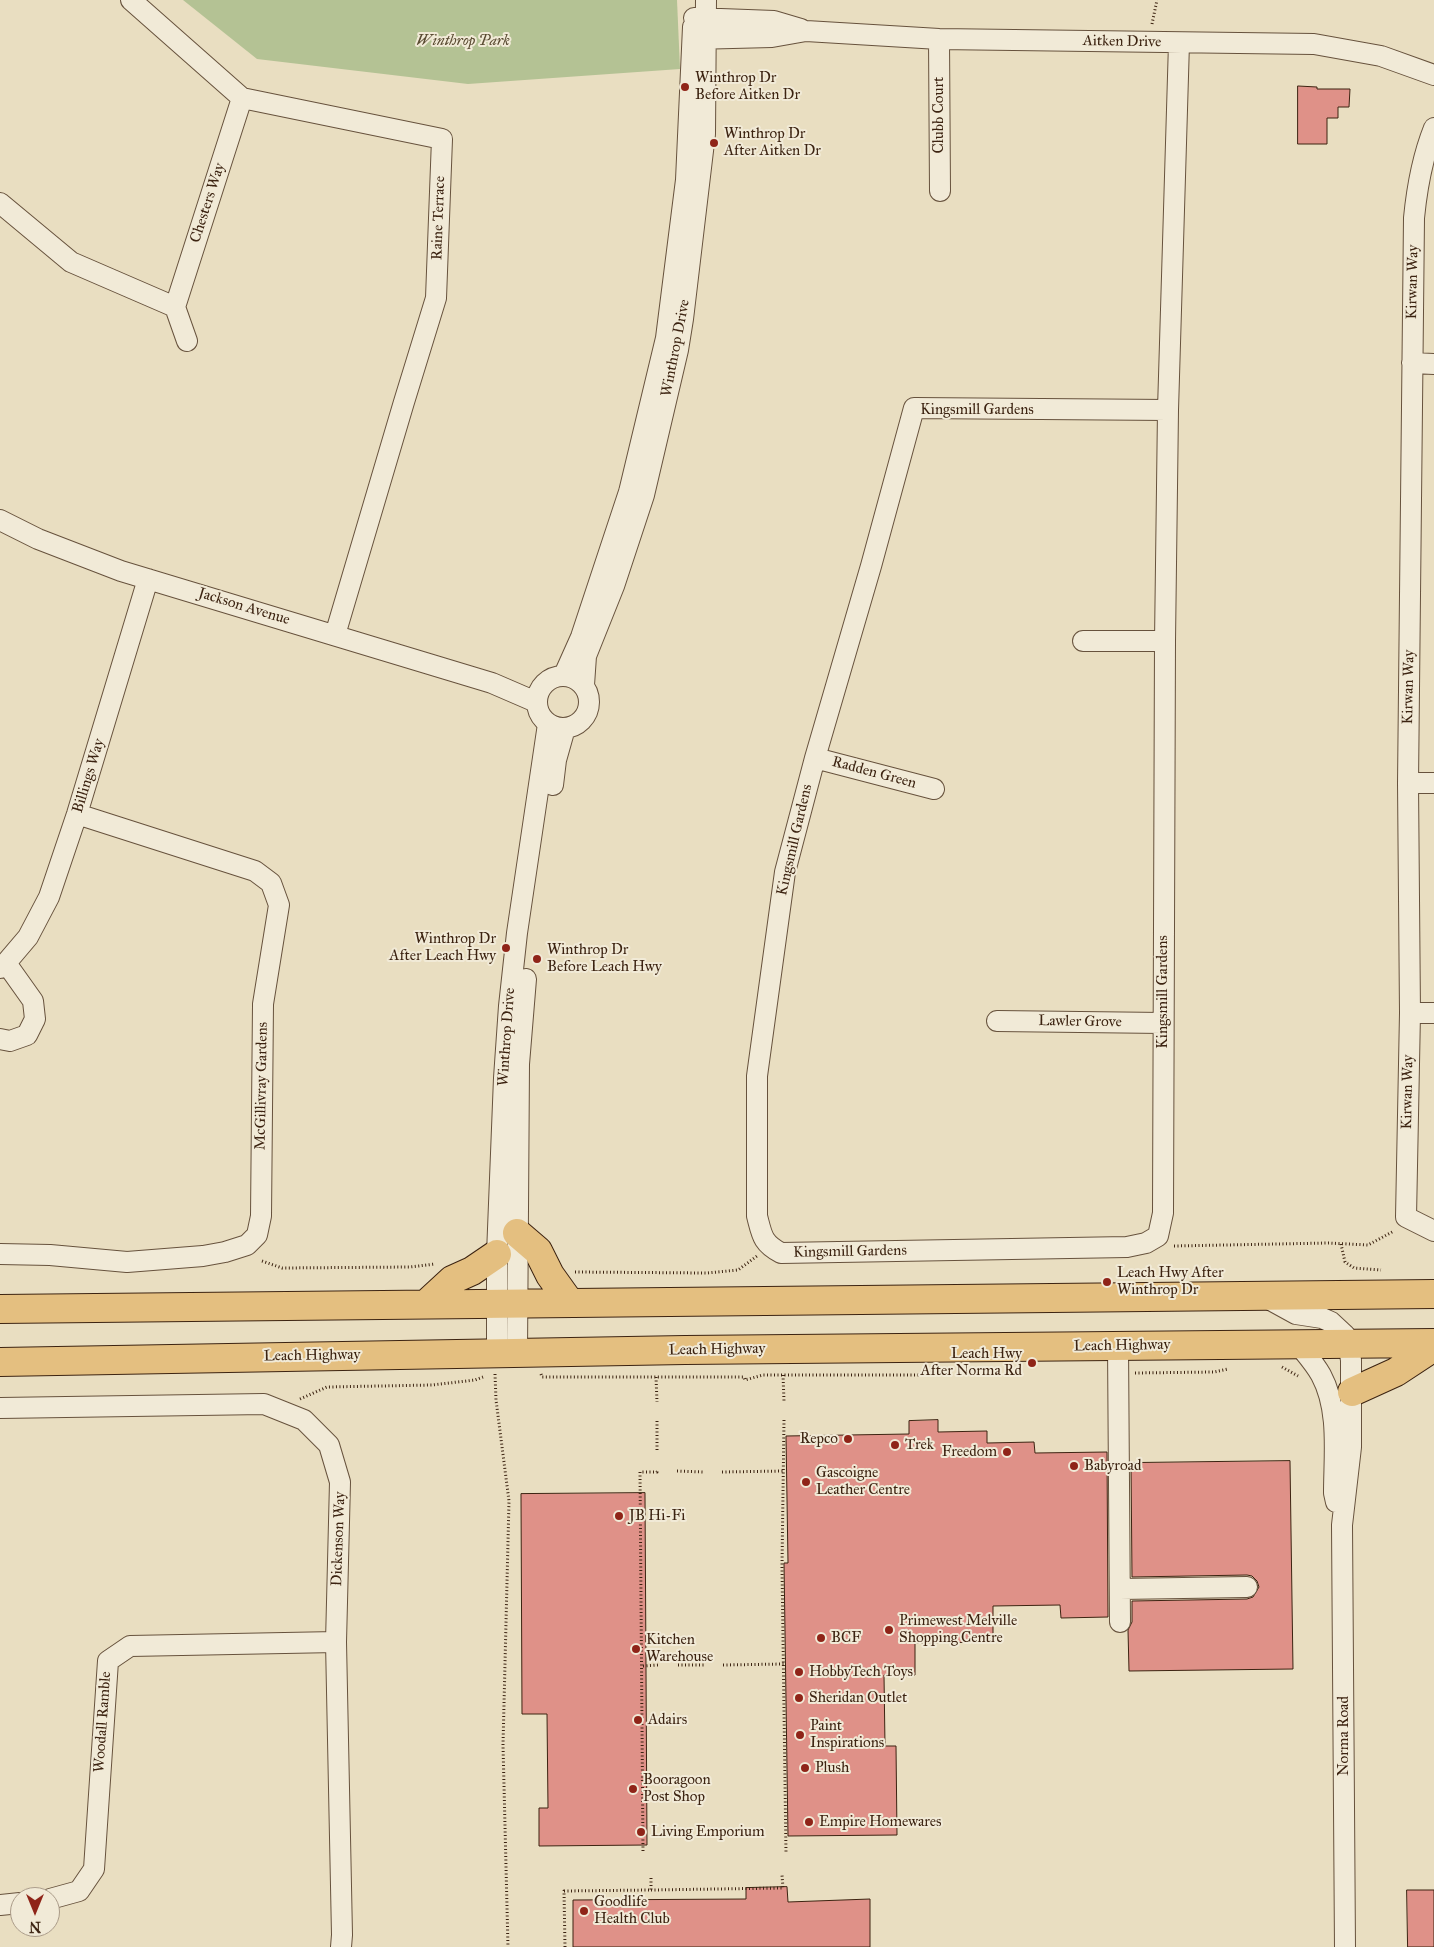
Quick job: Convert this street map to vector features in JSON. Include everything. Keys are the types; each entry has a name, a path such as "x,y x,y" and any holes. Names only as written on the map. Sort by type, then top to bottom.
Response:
{"highway":[{"path":"517,1233 538,1251 550,1275 570,1303"},
{"path":"426,1304 452,1280 472,1271 497,1254"},
{"path":"0,1309 1434,1294"},
{"name":"Leach Highway","path":"0,1362 516,1359 1118,1346 1434,1343"},
{"path":"1352,1392 1396,1372 1434,1347"}],"street":[{"name":"Raine Terrace","path":"131,0 242,98 442,139 436,298 335,635"},
{"name":"Aitken Drive","path":"700,9 774,21 806,31"},
{"name":"Winthrop Drive","path":"584,685 586,656 614,586 644,495 678,350 701,179 705,134 700,9"},
{"name":"Aitken Drive","path":"700,39 772,37 806,31 939,39 1314,44 1381,56 1434,76"},
{"name":"Winthrop Drive","path":"564,675 581,637 629,492 666,338 686,180 700,39"},
{"name":"Clubb Court","path":"939,39 940,191"},
{"name":"Kingsmill Gardens","path":"1168,410 914,408 872,566 815,758 785,872 757,1076 757,1216 762,1237 769,1246 781,1253 1127,1247 1146,1243 1158,1236 1163,1213 1165,640 1168,410 1180,43"},
{"name":"Chesters Way","path":"175,307 242,98"},
{"name":"Kirwan Way","path":"1411,1219 1406,1217 1410,1013 1408,783 1415,210 1417,184 1426,148 1434,128"},
{"path":"0,203 71,262 175,307 188,341"},
{"path":"1412,363 1434,364"},
{"name":"Jackson Avenue","path":"0,520 76,555 335,635 492,682 539,694"},
{"name":"Billings Way","path":"0,1039 10,1041 27,1035 35,1019 34,1001 3,966 28,937 48,897 78,814 148,578"},
{"path":"1083,640 1165,640"},
{"path":"564,675 572,677 584,685 589,700 585,716 573,726 556,726 542,718 539,694 548,680 564,675"},
{"name":"Winthrop Drive","path":"507,1304 517,1233 519,1064 523,1002 531,930 554,779 556,726"},
{"name":"Winthrop Drive","path":"516,1359 497,1254 504,1078 517,933 556,726"},
{"name":"Radden Green","path":"815,758 934,789"},
{"path":"1408,783 1434,783"},
{"name":"McGillivray Gardens","path":"0,1254 50,1255 127,1262 203,1256 226,1252 247,1245 257,1235 261,1216 263,1004 278,905 271,883 255,871 78,814"},
{"path":"1410,1013 1434,1013"},
{"name":"Lawler Grove","path":"996,1021 1163,1023"},
{"path":"1411,1219 1434,1232"},
{"name":"Norma Road","path":"1263,1296 1296,1314 1316,1316 1332,1322 1339,1328 1348,1344 1351,1360 1351,1447 1342,1525 1345,1947"},
{"name":"Norma Road","path":"1298,1344 1321,1374 1329,1393 1334,1426 1334,1493 1342,1525"},
{"path":"1118,1346 1120,1622"},
{"name":"Dickenson Way","path":"0,1408 264,1404 304,1420 329,1445 340,1482 336,1642 341,1947"},
{"path":"1120,1589 1247,1587"},
{"name":"Woodall Ramble","path":"60,1896 79,1891 94,1869 108,1661 130,1646 336,1642"}],"path":[{"path":"1158,1236 1162,1245 1368,1245 1411,1219"},
{"path":"1341,1244 1345,1262 1354,1268 1386,1272"},
{"path":"572,1272 707,1272 738,1270 769,1246"},
{"path":"262,1261 282,1268 410,1267 437,1264"},
{"path":"516,1359 541,1372 542,1377 713,1376 744,1377 745,1380 763,1375 896,1375"},
{"path":"283,1412 292,1402 327,1387 432,1384 475,1380 496,1373 496,1400 509,1501 502,1745 508,1947"},
{"path":"783,1375 784,1401"},
{"path":"656,1377 657,1402"},
{"path":"784,1420 782,1566 786,1853"},
{"path":"657,1421 657,1452"},
{"path":"644,1851 640,1472 657,1471"},
{"path":"677,1471 703,1472"},
{"path":"722,1472 784,1471"},
{"path":"724,1665 784,1664"},
{"path":"643,1666 659,1665"},
{"path":"678,1665 704,1665"},
{"path":"565,1947 564,1891 783,1888 782,1875"},
{"path":"651,1876 651,1890"}],"green space":[{"name":"Winthrop Park","path":"183,0 677,0 680,69 468,84 257,59"}],"building":[{"path":"1298,86 1317,87 1317,89 1350,89 1349,107 1338,107 1338,118 1327,118 1327,144 1298,144"},
{"name":"Primewest Melville Shopping Centre","path":"938,1420 938,1432 987,1431 987,1443 1034,1442 1035,1453 1107,1452 1108,1617 1061,1618 1060,1605 993,1606 993,1642 915,1643 915,1675 884,1675 885,1746 896,1746 897,1835 788,1836 784,1563 788,1563 786,1436 909,1434 909,1421"},
{"path":"1290,1461 1293,1669 1129,1671 1128,1630 1132,1622 1132,1601 1247,1599 1253,1597 1259,1587 1257,1581 1252,1576 1247,1575 1132,1577 1131,1463"},
{"path":"645,1493 647,1845 539,1846 539,1808 548,1808 547,1714 522,1714 521,1494"},
{"path":"787,1887 788,1902 870,1899 870,1947 573,1947 573,1900 746,1899 746,1888"},
{"path":"1407,1890 1434,1890 1434,1947 1408,1947"}],"place":[{"name":"Winthrop Dr Before Aitken Dr","path":"685,87"},
{"name":"Winthrop Dr After Aitken Dr","path":"714,143"},
{"name":"Winthrop Dr After Leach Hwy","path":"506,948"},
{"name":"Winthrop Dr Before Leach Hwy","path":"537,959"},
{"name":"Leach Hwy After Winthrop Dr","path":"1107,1282"},
{"name":"Leach Hwy After Norma Rd","path":"1032,1363"},
{"name":"Repco","path":"848,1439"},
{"name":"Trek","path":"895,1445"},
{"name":"Freedom","path":"1007,1452"},
{"name":"Babyroad","path":"1074,1466"},
{"name":"Gascoigne Leather Centre","path":"806,1482"},
{"name":"JB Hi-Fi","path":"619,1516"},
{"name":"Primewest Melville Shopping Centre","path":"889,1630"},
{"name":"BCF","path":"821,1638"},
{"name":"Kitchen Warehouse","path":"636,1649"},
{"name":"HobbyTech Toys","path":"799,1672"},
{"name":"Sheridan Outlet","path":"799,1698"},
{"name":"Adairs","path":"638,1720"},
{"name":"Paint Inspirations","path":"800,1735"},
{"name":"Plush","path":"805,1768"},
{"name":"Booragoon Post Shop","path":"633,1789"},
{"name":"Empire Homewares","path":"809,1822"},
{"name":"Living Emporium","path":"641,1832"},
{"name":"Goodlife Health Club","path":"584,1911"}]}
